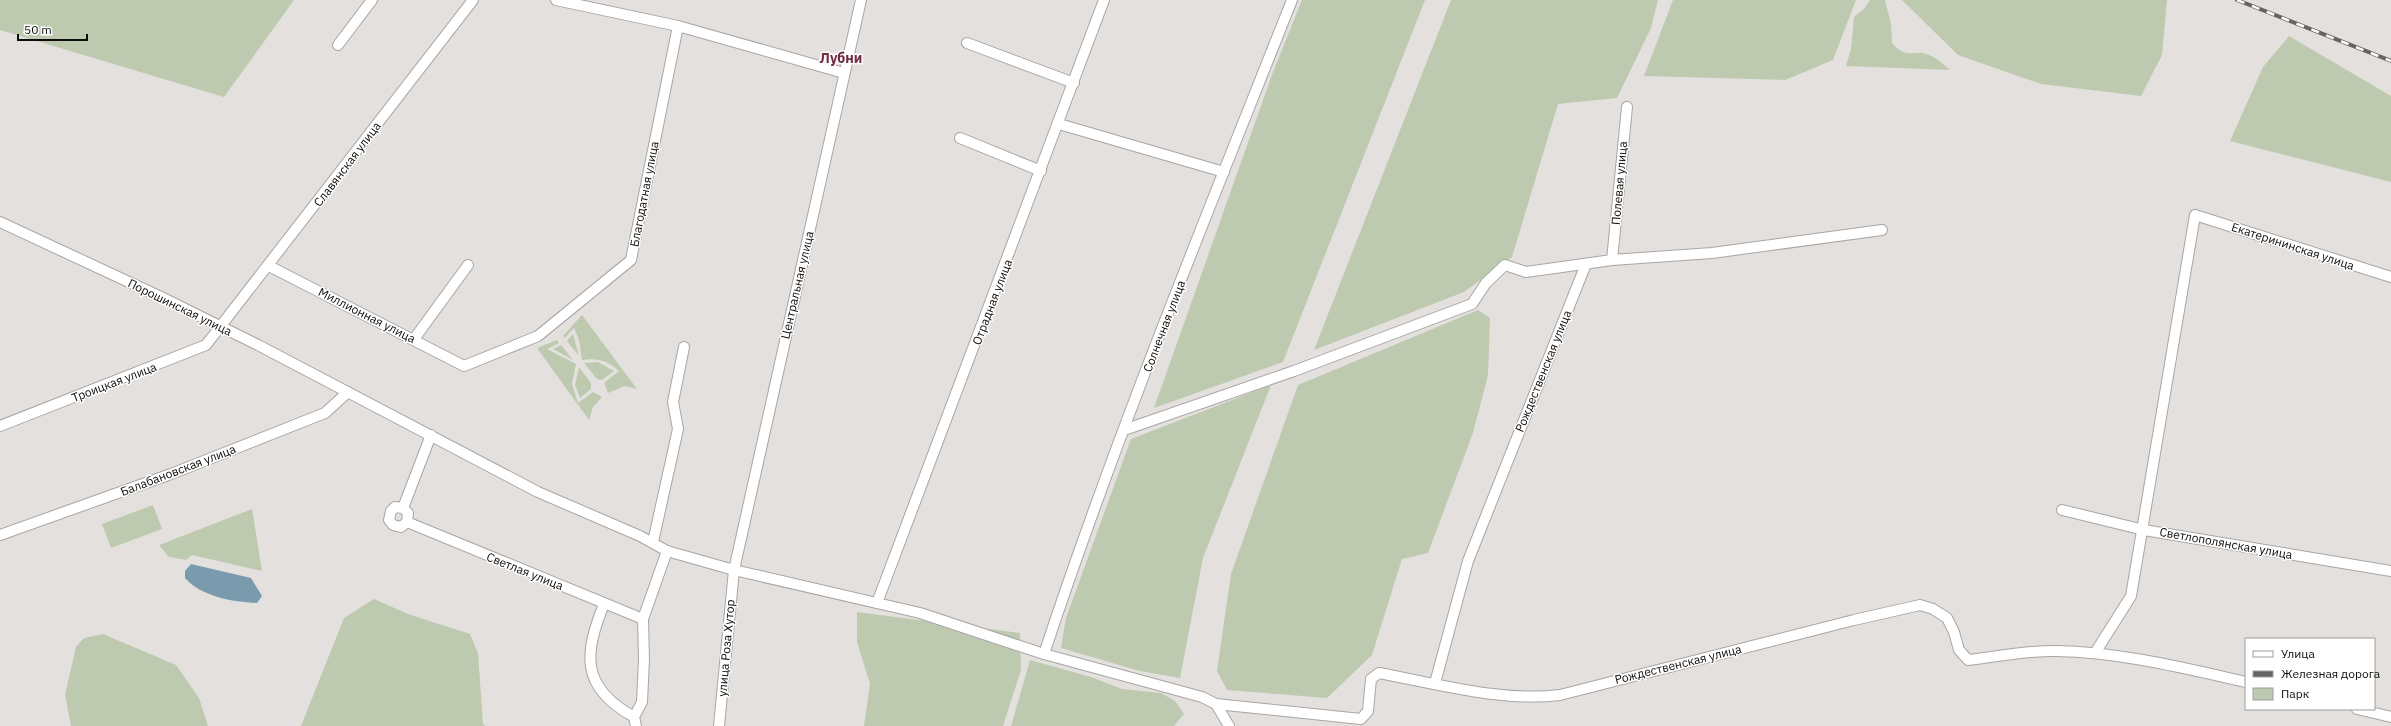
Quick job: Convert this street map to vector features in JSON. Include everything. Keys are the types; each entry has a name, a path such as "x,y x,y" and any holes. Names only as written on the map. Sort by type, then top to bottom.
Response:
{"street":[{"path":"338,45 372,0"},
{"name":"Славянская улица","path":"220,328 473,0"},
{"path":"556,0 678,26 844,73"},
{"name":"Центральная улица","path":"734,570 861,0"},
{"name":"Отрадная улица","path":"877,602 1059,124 1104,0"},
{"name":"Солнечная улица","path":"1044,654 1072,568 1124,430 1292,0"},
{"name":"Благодатная улица","path":"464,366 538,336 631,260 678,26"},
{"path":"966,43 1074,83"},
{"name":"Полевая улица","path":"1612,260 1627,107"},
{"path":"1059,124 1224,172"},
{"path":"960,138 1041,171"},
{"name":"Екатерининская улица","path":"2144,530 2194,215 2391,277"},
{"name":"Порошинская улица","path":"0,222 161,297 353,394 538,492 653,542 667,551 734,570 920,613 1044,654 1202,697 1216,704 1361,719 1368,711 1371,679 1380,673"},
{"path":"1124,430 1294,371 1472,304 1486,283 1505,266 1526,272 1612,260 1712,253 1882,230"},
{"name":"Рождественская улица","path":"1435,683 1468,561 1586,264"},
{"path":"414,339 468,265"},
{"name":"Миллионная улица","path":"269,266 414,339 464,366"},
{"name":"Троицкая улица","path":"0,426 206,345 220,328"},
{"path":"653,542 678,429 673,402 684,347"},
{"name":"Балабановская улица","path":"0,535 171,474 325,413 353,394"},
{"path":"407,522 408,513 402,508 431,435"},
{"name":"Светлая улица","path":"402,508 396,507 391,511 389,520 393,525 399,527 407,522 643,619"},
{"name":"Светлополянская улица","path":"2062,510 2144,530 2391,571"},
{"path":"2144,530 2131,596 2095,653 2194,670 2245,682"},
{"path":"604,604 590,650 590,671 592,679 606,695 635,721 642,702 644,651 643,619 667,551"},
{"name":"улица Роза Хутор","path":"719,726 734,570"},
{"name":"Рождественская улица","path":"1380,673 1503,695 1534,698 1560,695 1854,620 1920,605 1933,609 1947,618 1954,632 1959,650 1968,660 2054,651 2095,653"},
{"path":"1216,704 1229,726"},
{"path":"2361,710 2391,717"}],"green space":[{"path":"0,0 294,0 224,97 0,30"},
{"path":"1302,0 1425,0 1283,362 1154,408 1273,72"},
{"path":"1451,0 1658,0 1651,28 1617,98 1558,104 1512,257 1464,292 1314,350"},
{"path":"1673,0 1856,0 1833,60 1785,80 1644,76"},
{"path":"1870,0 1885,0 1891,24 1892,43 1897,48 1906,53 1924,53 1929,55 1950,70 1846,66 1851,49 1854,17 1864,9"},
{"path":"1902,0 2167,0 2162,55 2141,96 2041,84 1958,55"},
{"path":"2289,36 2391,96 2391,182 2230,141 2263,67"},
{"path":"1478,310 1490,318 1488,375 1473,433 1428,553 1402,559 1372,655 1327,698 1227,690 1217,671 1231,574 1298,385"},
{"path":"582,315 637,389 625,386 608,393 604,383 619,371 606,362 592,359 582,360 579,340 574,328 565,338 563,336"},
{"path":"573,334 579,356 567,341"},
{"path":"557,340 559,343 547,349 576,364 572,384 578,403 593,392 602,397 593,407 589,420 537,348"},
{"path":"561,345 573,360 553,349"},
{"path":"598,362 614,371 602,380 597,379 584,363"},
{"path":"579,367 591,383 591,389 580,398 575,385"},
{"path":"1271,385 1203,558 1180,678 1140,671 1061,648 1066,618 1131,439"},
{"path":"153,505 162,529 111,548 102,524"},
{"path":"252,509 262,571 192,555 186,560 169,557 159,545"},
{"path":"374,599 408,614 470,634 478,653 483,724 486,726 301,726 344,618"},
{"path":"857,612 1020,633 1021,670 1003,726 864,726 870,684 857,642"},
{"path":"103,634 176,665 199,698 208,726 71,726 65,695 76,647 84,638"},
{"path":"1030,660 1091,677 1122,689 1161,693 1175,701 1184,714 1174,726 1011,726"}],"water":[{"path":"191,564 251,578 262,596 257,603 228,600 200,590 185,578 185,571"}],"railway":[{"path":"2237,0 2391,61"}],"district":[{"name":"Лубни","path":"841,58"}]}
